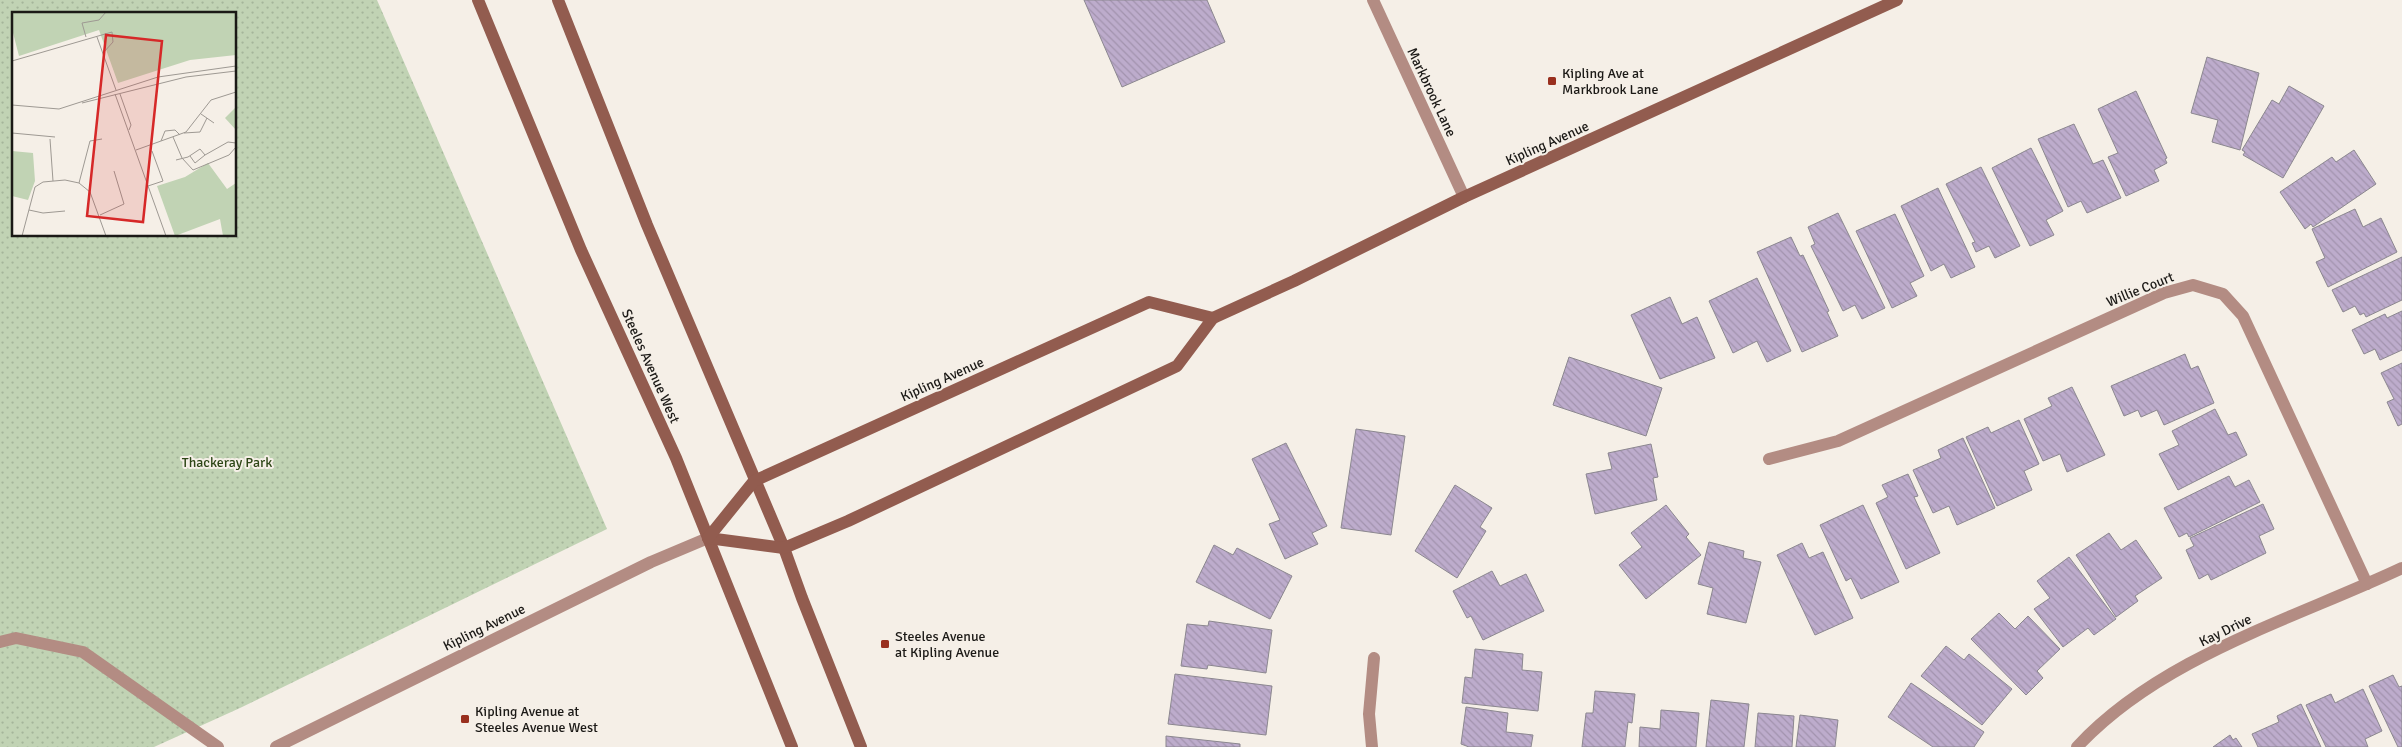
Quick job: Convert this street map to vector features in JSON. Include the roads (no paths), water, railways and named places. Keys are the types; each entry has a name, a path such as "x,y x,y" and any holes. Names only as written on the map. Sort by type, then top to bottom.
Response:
{"main road":[{"name":"Steeles Avenue West","path":"478,0 581,250 676,458 792,747"},
{"path":"558,0 647,225 784,548 861,747"},
{"name":"Kipling Avenue","path":"784,548 848,521 1177,366 1213,318 1294,281 1464,197 1897,0"},
{"name":"Kipling Avenue","path":"708,538 754,481 1149,302 1213,318"},
{"path":"708,538 784,548"}],"street":[{"name":"Markbrook Lane","path":"1373,0 1464,197"},
{"name":"Willie Court","path":"1769,459 1838,441 2164,293 2192,285 2223,294 2243,316 2368,584"},
{"name":"Kipling Avenue","path":"276,747 651,562 708,538"},
{"name":"Kay Drive","path":"2077,747 2116,710 2183,667 2247,635 2402,568"},
{"path":"0,642 16,638 83,652 218,747"},
{"path":"1372,747 1369,714 1374,658"}],"place":[{"name":"Kipling Ave at Markbrook Lane","path":"1552,81"},
{"name":"Steeles Avenue at Kipling Avenue","path":"885,644"},
{"name":"Kipling Avenue at Steeles Avenue West","path":"465,719"}],"park label":[{"name":"Thackeray Park","path":"227,462"}]}
